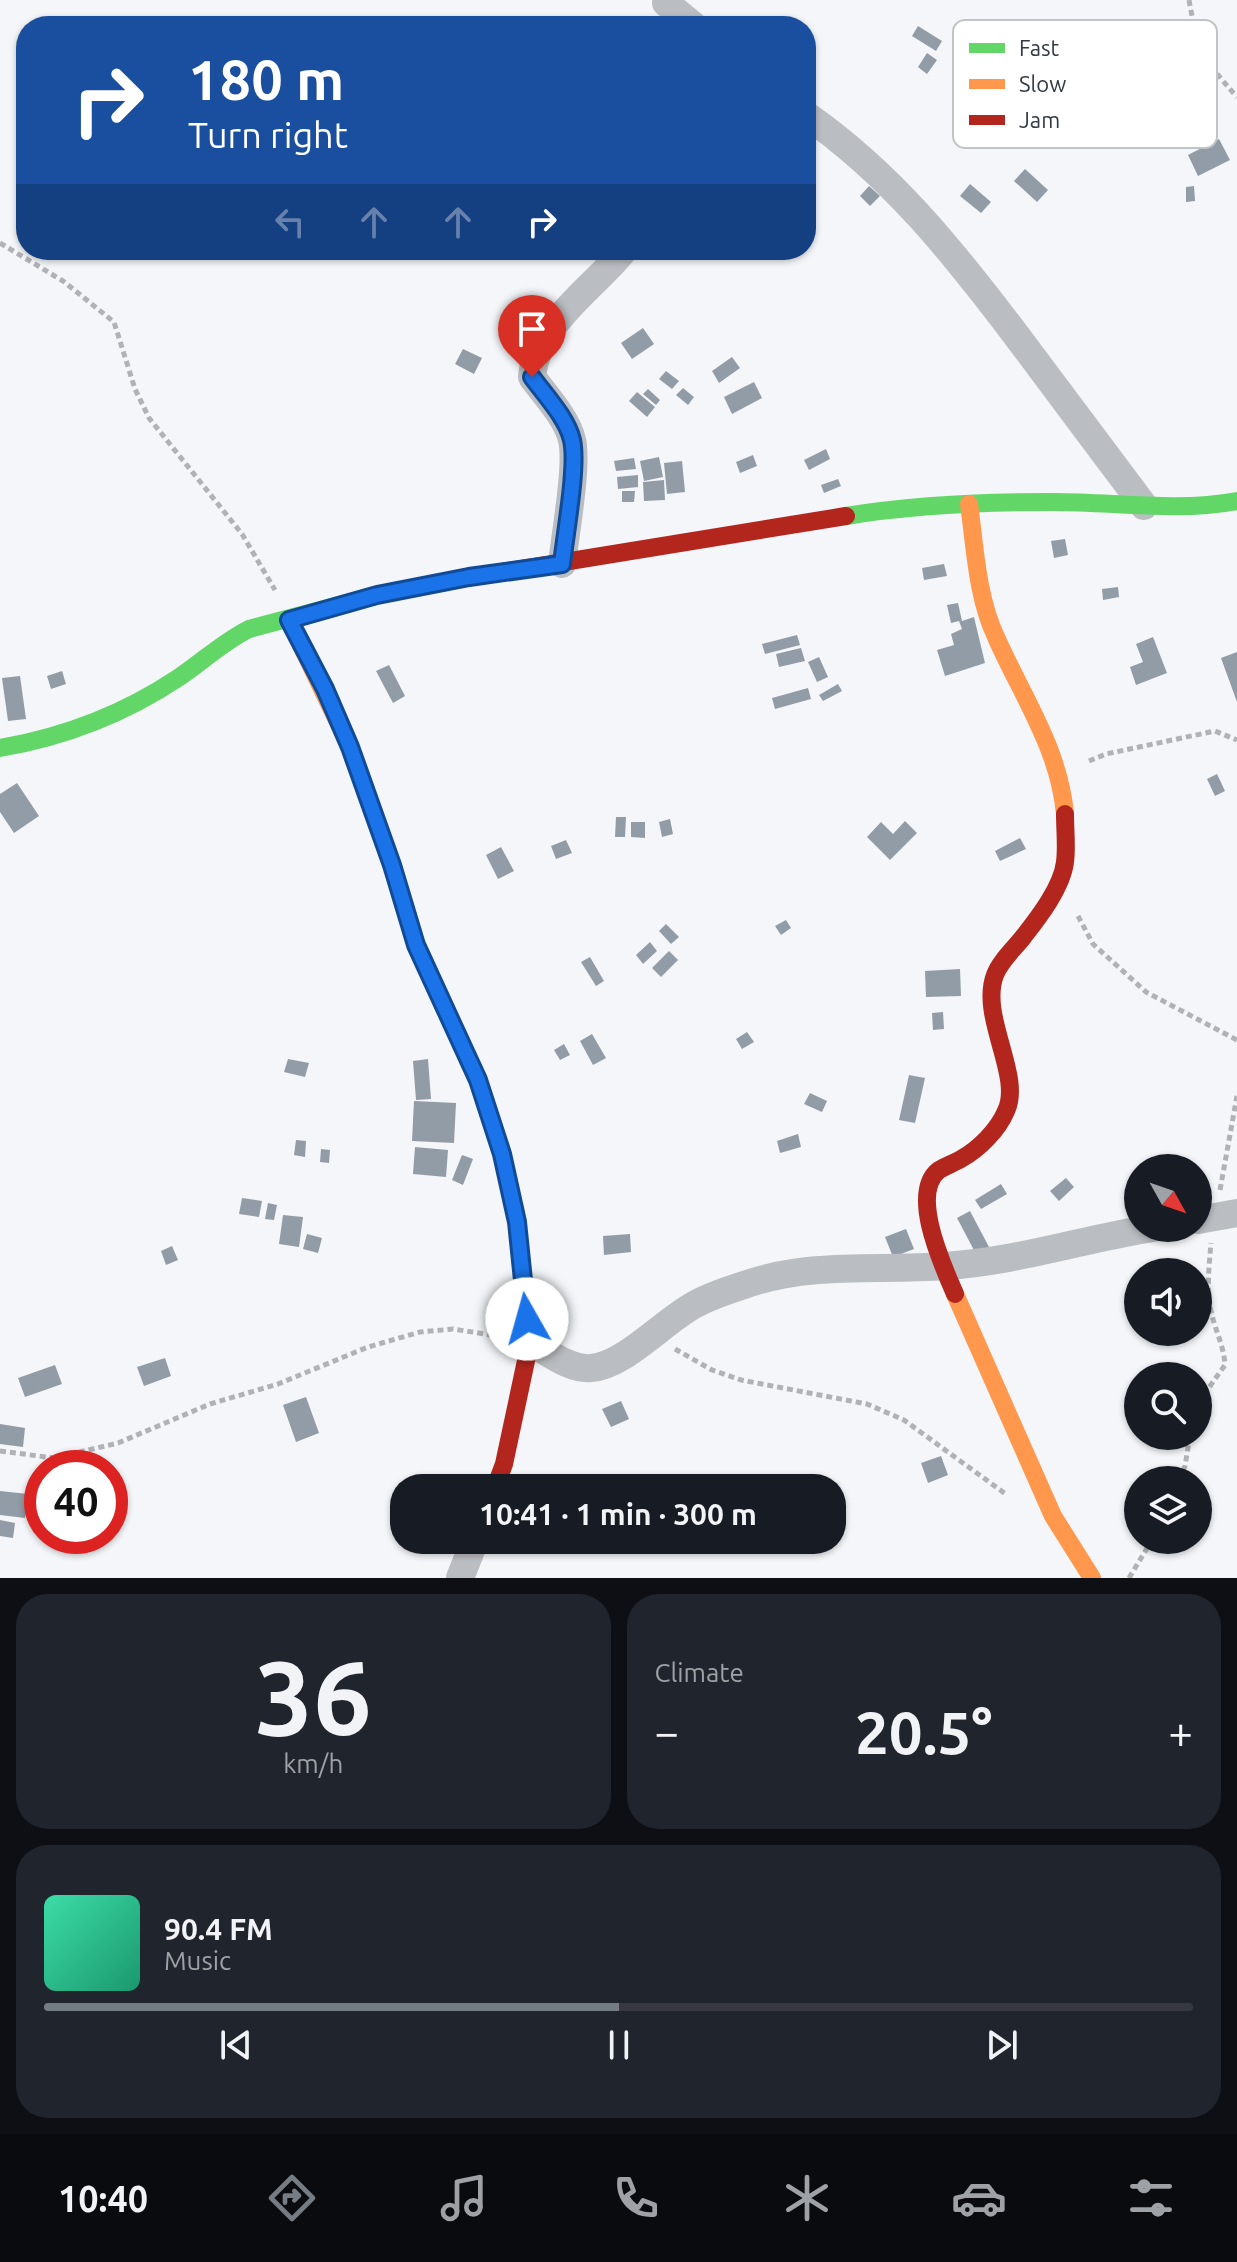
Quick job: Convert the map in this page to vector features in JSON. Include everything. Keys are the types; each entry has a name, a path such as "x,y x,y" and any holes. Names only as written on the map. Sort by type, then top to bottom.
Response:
{"street":[{"path":"816,122 838,137 904,197 968,272 1144,506"},
{"path":"562,564 573,463 572,439 562,419 532,377 533,361 564,314 615,260"},
{"path":"0,748 72,730 126,709 177,679 231,637 249,629 377,595 838,517 969,504 1053,502 1203,507 1237,501"},
{"path":"969,504 978,574 994,634 1041,725 1059,774 1065,811 1065,865 1034,924 995,973 990,999 1009,1086 1008,1109 993,1133 964,1158 938,1171 926,1187 927,1211 943,1266 1053,1516 1092,1578"},
{"path":"289,620 325,689 350,747 392,865 416,945 478,1080 502,1154 517,1222 530,1342 508,1451 500,1474"},
{"path":"530,1342 575,1366 591,1368 609,1363 695,1304 755,1281 838,1268 943,1266 1019,1256 1124,1232"},
{"path":"460,1578 469,1554"}],"path":[{"path":"1189,0 1192,20"},
{"path":"1217,73 1237,97"},
{"path":"28,260 63,281 114,322 125,349 135,389 149,418 242,534 274,586 289,620"},
{"path":"1059,774 1106,754 1215,731 1237,740"},
{"path":"1065,865 1073,906 1093,944 1146,992 1237,1040"},
{"path":"1212,1383 1225,1365 1224,1349 1211,1313 1209,1288 1216,1217 1237,1096"},
{"path":"0,1451 54,1458 118,1443 210,1404 278,1384 368,1347 420,1332 453,1329 530,1342"},
{"path":"652,1333 691,1359 727,1375 867,1404 904,1420 1015,1501"},
{"path":"1129,1578 1144,1554"}],"building":[{"path":"918,26 942,41 936,51 912,36"},
{"path":"927,53 937,60 927,74 918,67"},
{"path":"1217,140 1230,160 1198,176 1188,155 1202,148 1217,148"},
{"path":"1025,169 1048,190 1037,202 1014,181"},
{"path":"970,184 991,202 981,213 960,196"},
{"path":"869,186 880,196 870,206 860,196"},
{"path":"1194,186 1195,201 1186,202 1186,187"},
{"path":"643,328 654,344 632,359 621,343"},
{"path":"463,349 482,358 474,374 455,364"},
{"path":"732,357 740,368 719,383 712,371"},
{"path":"666,371 679,381 672,389 659,379"},
{"path":"754,382 762,398 732,414 724,397"},
{"path":"683,388 694,397 688,405 676,395"},
{"path":"648,389 660,400 656,405 643,394"},
{"path":"637,392 655,407 647,417 629,401"},
{"path":"826,449 830,459 809,470 804,460"},
{"path":"753,455 757,466 740,473 736,462"},
{"path":"659,457 663,477 644,481 640,461"},
{"path":"634,458 636,469 616,471 614,461"},
{"path":"682,461 685,492 667,494 664,463"},
{"path":"638,475 638,487 618,489 617,477"},
{"path":"838,479 841,486 824,493 821,485"},
{"path":"664,480 665,500 644,501 643,482"},
{"path":"622,491 635,491 634,502 622,502"},
{"path":"1065,539 1068,555 1054,558 1051,541"},
{"path":"944,564 947,576 924,580 922,568"},
{"path":"1118,587 1119,597 1103,600 1102,589"},
{"path":"958,603 962,621 974,617 985,663 945,676 937,650 954,645 951,634 962,629 959,621 951,623 947,605"},
{"path":"797,635 800,645 765,654 762,644"},
{"path":"1153,637 1167,673 1136,685 1130,667 1143,662 1136,644"},
{"path":"801,648 805,661 779,667 776,654"},
{"path":"1237,652 1237,702 1221,658"},
{"path":"819,657 828,677 817,682 808,662"},
{"path":"389,665 405,696 393,703 376,671"},
{"path":"62,671 66,684 51,689 47,676"},
{"path":"20,676 26,719 8,721 2,678"},
{"path":"838,684 842,691 823,701 819,695"},
{"path":"808,688 811,699 775,709 772,698"},
{"path":"1217,774 1225,791 1215,796 1207,779"},
{"path":"17,783 39,816 14,833 0,812 0,794"},
{"path":"616,817 626,817 625,837 615,837"},
{"path":"670,819 673,834 662,837 659,822"},
{"path":"905,821 917,833 890,860 867,837 881,822 893,834"},
{"path":"631,822 645,822 645,838 631,837"},
{"path":"1020,838 1026,849 1000,861 995,851"},
{"path":"566,840 572,853 556,859 551,846"},
{"path":"501,847 514,871 498,879 486,855"},
{"path":"786,920 791,928 781,935 775,926"},
{"path":"666,924 679,937 671,944 659,931"},
{"path":"650,942 657,951 643,964 636,955"},
{"path":"669,951 678,960 661,977 652,968"},
{"path":"590,957 604,981 596,986 581,962"},
{"path":"960,969 961,996 926,997 925,971"},
{"path":"943,1012 944,1029 933,1030 932,1013"},
{"path":"747,1032 754,1042 742,1049 736,1039"},
{"path":"592,1034 606,1058 593,1065 580,1041"},
{"path":"564,1044 570,1055 560,1060 554,1050"},
{"path":"288,1059 309,1063 305,1077 284,1072"},
{"path":"428,1059 431,1099 416,1100 413,1061"},
{"path":"909,1075 925,1078 915,1123 899,1120"},
{"path":"810,1093 827,1101 822,1112 804,1104"},
{"path":"414,1101 456,1103 454,1143 412,1141"},
{"path":"798,1134 801,1147 780,1153 777,1141"},
{"path":"296,1140 306,1141 305,1157 294,1155"},
{"path":"415,1147 448,1150 446,1177 413,1174"},
{"path":"321,1149 330,1150 329,1163 320,1162"},
{"path":"462,1155 473,1159 463,1185 452,1180"},
{"path":"1066,1178 1074,1187 1059,1201 1050,1191"},
{"path":"1001,1184 1007,1194 981,1209 975,1200"},
{"path":"242,1198 262,1201 259,1217 239,1214"},
{"path":"268,1203 277,1205 274,1220 265,1219"},
{"path":"970,1211 989,1247 976,1254 957,1218"},
{"path":"283,1215 303,1217 299,1247 279,1244"},
{"path":"906,1229 914,1249 893,1257 885,1237"},
{"path":"307,1234 322,1238 318,1253 303,1249"},
{"path":"630,1234 631,1252 604,1255 603,1236"},
{"path":"172,1246 178,1260 166,1265 161,1251"},
{"path":"165,1358 171,1376 144,1386 137,1367"},
{"path":"55,1365 62,1384 25,1397 18,1378"},
{"path":"306,1397 319,1433 296,1442 283,1405"},
{"path":"621,1401 629,1419 611,1427 602,1409"},
{"path":"0,1424 25,1428 23,1447 0,1444"},
{"path":"941,1456 948,1475 928,1483 921,1463"},
{"path":"0,1491 24,1494 24,1518 0,1515"},
{"path":"0,1520 15,1523 13,1538 0,1536"}],"traffic: fast":[{"path":"846,516 976,504 1054,502 1192,506 1237,501"},
{"path":"0,748 70,731 136,703 249,629 377,595 459,579"}],"traffic: slow":[{"path":"969,504 978,572 990,622 1047,745 1065,814"},
{"path":"289,620 350,747 392,865 416,945 478,1080 485,1102"},
{"path":"955,1294 1053,1516 1092,1578"}],"traffic: jam":[{"path":"459,579 846,516"},
{"path":"955,1294 931,1230 927,1195 931,1181 939,1170 968,1155 981,1144 1006,1111 1010,1097 1009,1081 992,1009 995,975 1049,901 1063,872 1066,856 1065,814"},
{"path":"485,1102 502,1154 517,1222 530,1342 500,1474"}],"route":[{"path":"527,1319 517,1222 502,1154 478,1080 416,945 392,865 350,747 325,689 289,620 377,595 469,577 562,564 573,463 572,439 562,419 532,377"}]}
